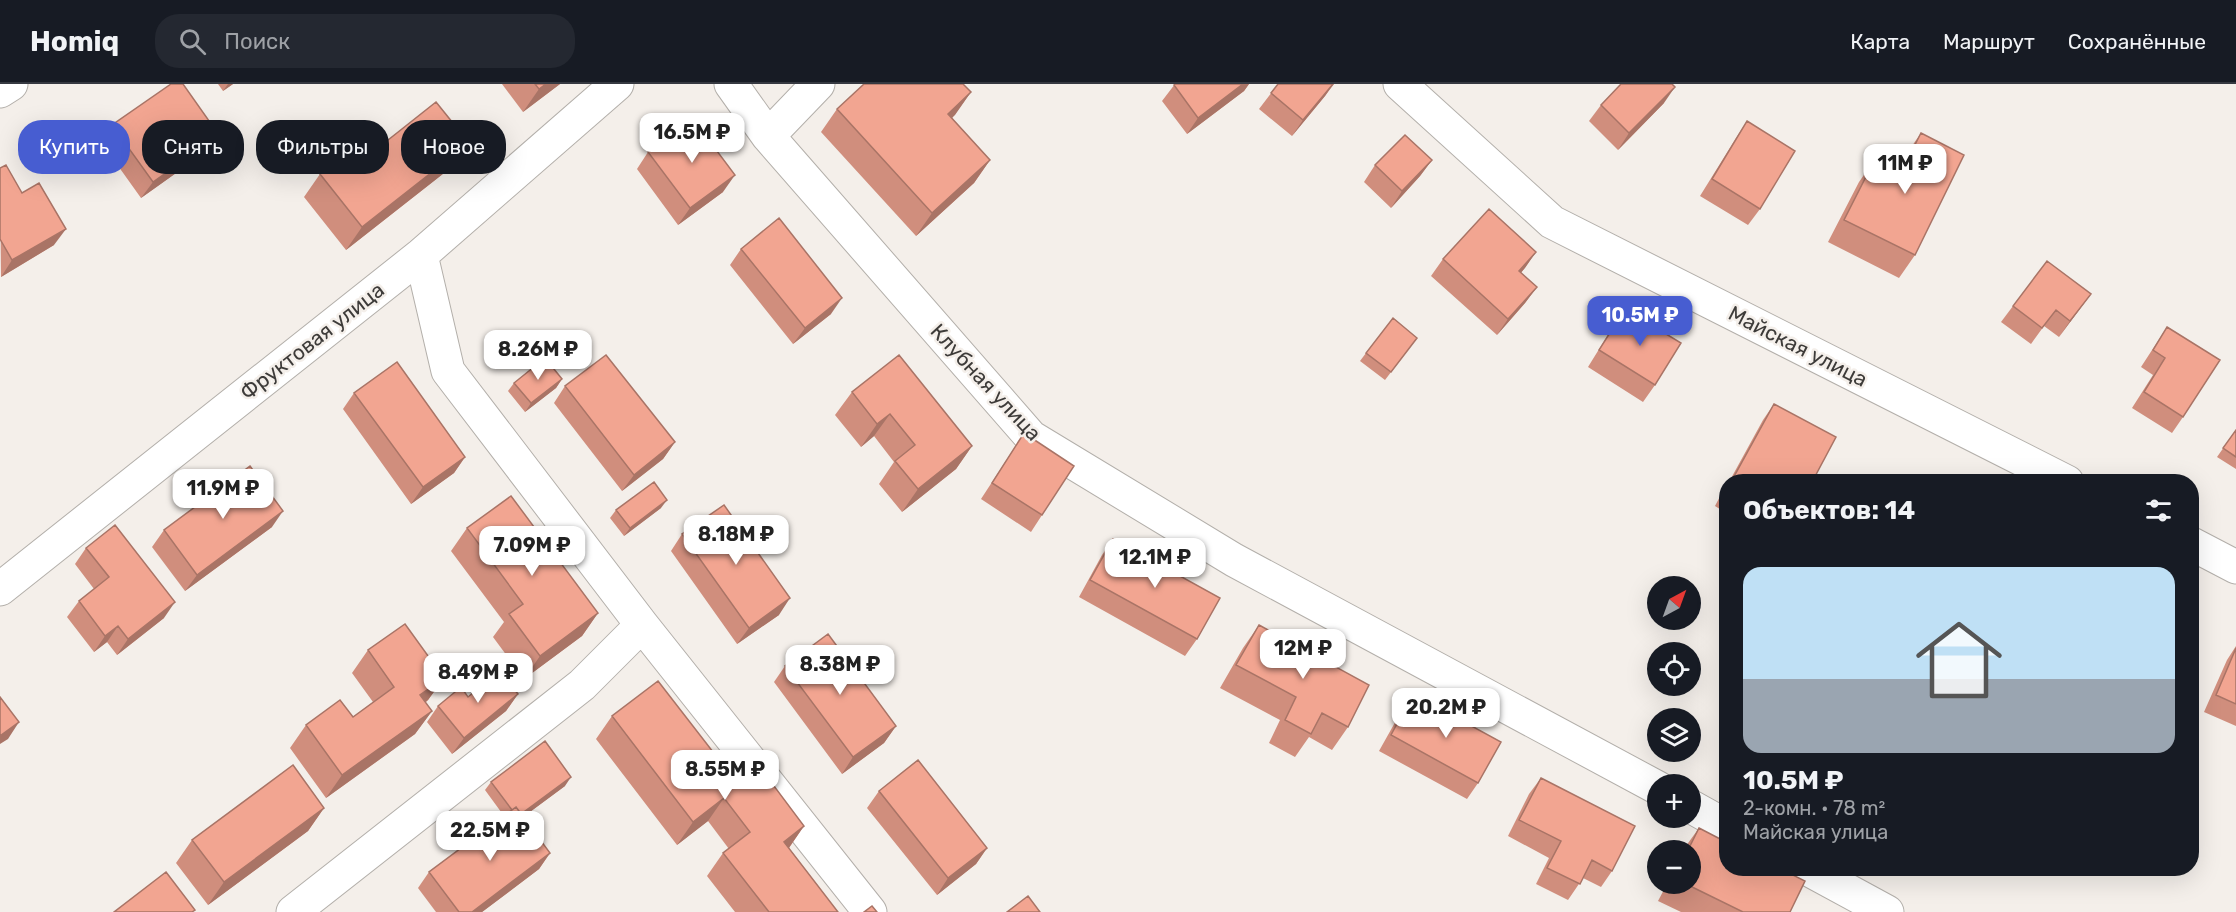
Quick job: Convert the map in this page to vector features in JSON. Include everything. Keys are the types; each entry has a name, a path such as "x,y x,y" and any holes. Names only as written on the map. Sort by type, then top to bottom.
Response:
{"street":[{"path":"0,91 10,84"},
{"name":"Фруктовая улица","path":"0,589 421,255 617,84"},
{"name":"Клубная улица","path":"731,84 768,136 1031,437 1233,561 1647,782"},
{"path":"768,136 818,84"},
{"name":"Майская улица","path":"1400,84 1552,222 2051,474"},
{"path":"421,255 448,371 642,625 870,912"},
{"path":"2199,548 2236,567"},
{"path":"293,912 582,685 642,625"},
{"path":"1701,812 1719,822"},
{"path":"1821,876 1887,912"}],"building":[{"path":"171,84 183,84 208,120 142,120 142,167 130,150 130,120 119,120"},
{"path":"535,84 546,84 539,89"},
{"path":"864,84 963,84 971,92 948,114 990,160 932,213 837,109"},
{"path":"1175,84 1243,84 1198,118"},
{"path":"1278,84 1333,84 1303,120 1271,93"},
{"path":"1621,84 1672,84 1675,87 1629,133 1601,105"},
{"path":"436,102 450,120 413,120"},
{"path":"693,119 735,175 690,208 648,152"},
{"path":"1747,121 1795,151 1760,209 1712,179"},
{"path":"401,130 401,174 430,174 362,227 320,174 389,174 389,139"},
{"path":"1921,133 1964,155 1915,255 1844,220 1875,159 1901,172"},
{"path":"1405,135 1432,160 1402,191 1375,165"},
{"path":"6,165 22,193 39,183 66,229 12,260 0,239 0,168"},
{"path":"147,174 164,174 153,182"},
{"path":"1489,209 1536,252 1519,271 1537,287 1508,319 1443,259"},
{"path":"779,218 842,298 805,328 741,249"},
{"path":"2047,261 2091,294 2070,321 2056,310 2042,328 2013,306"},
{"path":"1625,309 1681,343 1655,385 1599,350"},
{"path":"1393,318 1417,338 1391,372 1366,353"},
{"path":"2167,327 2220,360 2183,417 2144,392 2165,358 2153,350"},
{"path":"606,355 675,442 634,475 565,386"},
{"path":"899,355 972,446 918,489 895,461 915,445 890,414 877,424 852,392"},
{"path":"545,358 562,379 531,403 514,383"},
{"path":"397,362 465,457 423,487 354,393"},
{"path":"1774,404 1836,437 1816,474 1735,474"},
{"path":"2236,430 2236,457 2223,448"},
{"path":"1024,433 1074,466 1042,515 992,483"},
{"path":"250,466 283,511 197,575 164,530"},
{"path":"654,482 667,500 630,528 616,510"},
{"path":"511,496 598,613 540,656 509,614 523,604 467,528"},
{"path":"724,505 790,598 749,628 682,534"},
{"path":"115,525 175,602 128,639 118,626 105,636 79,601 109,577 86,548"},
{"path":"1113,539 1220,598 1197,639 1090,580"},
{"path":"405,624 444,678 420,695 432,711 342,775 306,725 340,700 353,717 394,687 368,650"},
{"path":"1259,625 1369,685 1348,727 1322,713 1311,734 1285,720 1296,697 1236,665"},
{"path":"828,634 896,726 853,757 785,666"},
{"path":"2236,648 2236,704 2216,695"},
{"path":"499,671 518,694 464,738 438,706 461,687 468,697"},
{"path":"658,681 734,779 756,762 804,826 784,842 838,912 769,912 723,853 750,832 724,798 693,822 612,716"},
{"path":"1413,694 1501,742 1478,783 1391,735"},
{"path":"0,697 19,722 0,736"},
{"path":"545,741 571,777 521,814 516,807 512,810 491,782"},
{"path":"918,760 987,848 948,878 879,791"},
{"path":"293,765 324,808 224,882 192,840"},
{"path":"1541,778 1635,826 1612,871 1592,860 1580,884 1547,868 1561,841 1519,820"},
{"path":"516,807 550,853 472,912 459,912 429,872"},
{"path":"1699,828 1719,838 1719,876 1795,876 1805,881 1790,912 1743,912 1701,891 1701,840 1693,840"},
{"path":"166,872 195,910 192,912 114,912"},
{"path":"1028,896 1040,912 1007,912"},
{"path":"872,906 877,912 864,912"}]}
